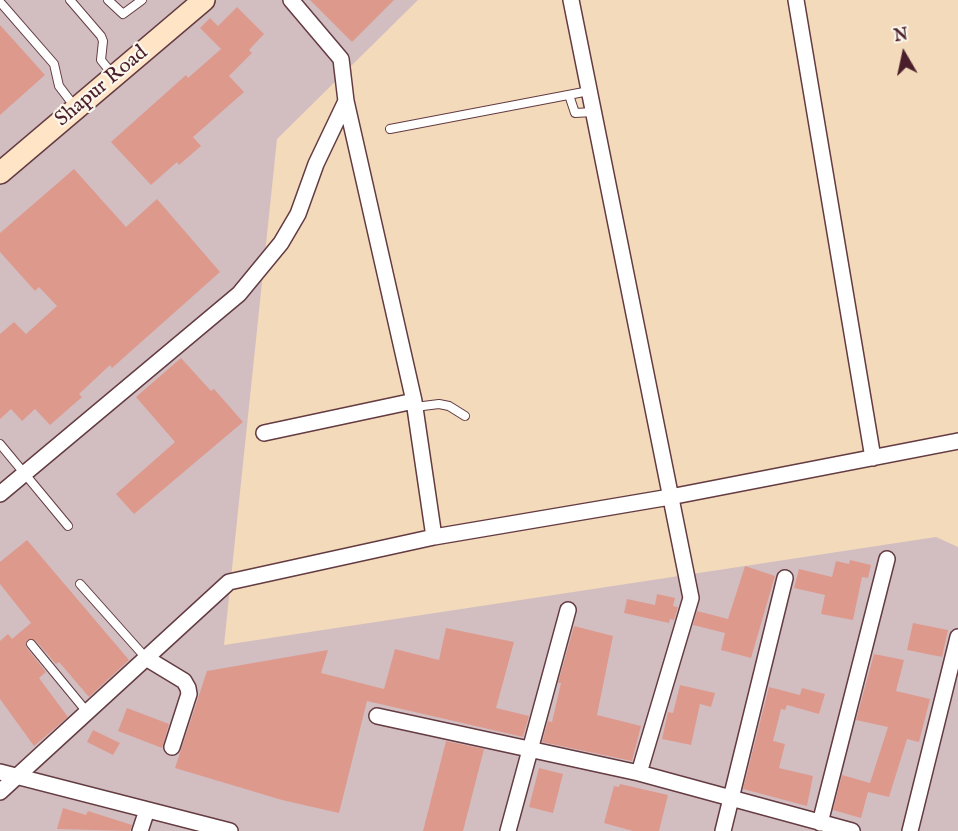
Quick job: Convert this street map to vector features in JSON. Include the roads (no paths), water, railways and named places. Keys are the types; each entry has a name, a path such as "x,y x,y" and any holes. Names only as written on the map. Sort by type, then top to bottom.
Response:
{"street":[{"name":"Shapur Road","path":"0,173 204,0"},
{"path":"291,0 340,59 346,101 414,404 435,537"},
{"path":"571,0 691,598 639,773"},
{"path":"796,0 873,458"},
{"path":"0,494 239,294 280,243 298,214 316,164 346,101"},
{"path":"264,433 414,404"},
{"path":"0,792 229,582 435,537 670,497 958,441"},
{"path":"820,823 887,559"},
{"path":"723,831 785,578"},
{"path":"508,831 568,610"},
{"path":"910,831 958,637"},
{"path":"146,658 184,681 188,688 189,694 172,747"},
{"path":"377,716 639,773 852,831"},
{"path":"0,772 230,831"},
{"path":"140,831 147,810"}],"lane":[{"path":"70,0 103,41 101,60 114,77"},
{"path":"108,0 123,14 142,0"},
{"path":"0,2 54,63 59,86 76,108"},
{"path":"390,129 589,91"},
{"path":"569,94 575,113 593,112"},
{"path":"414,404 449,406 465,416"},
{"path":"0,444 68,526"},
{"path":"80,584 146,658"},
{"path":"31,644 87,712"}]}
